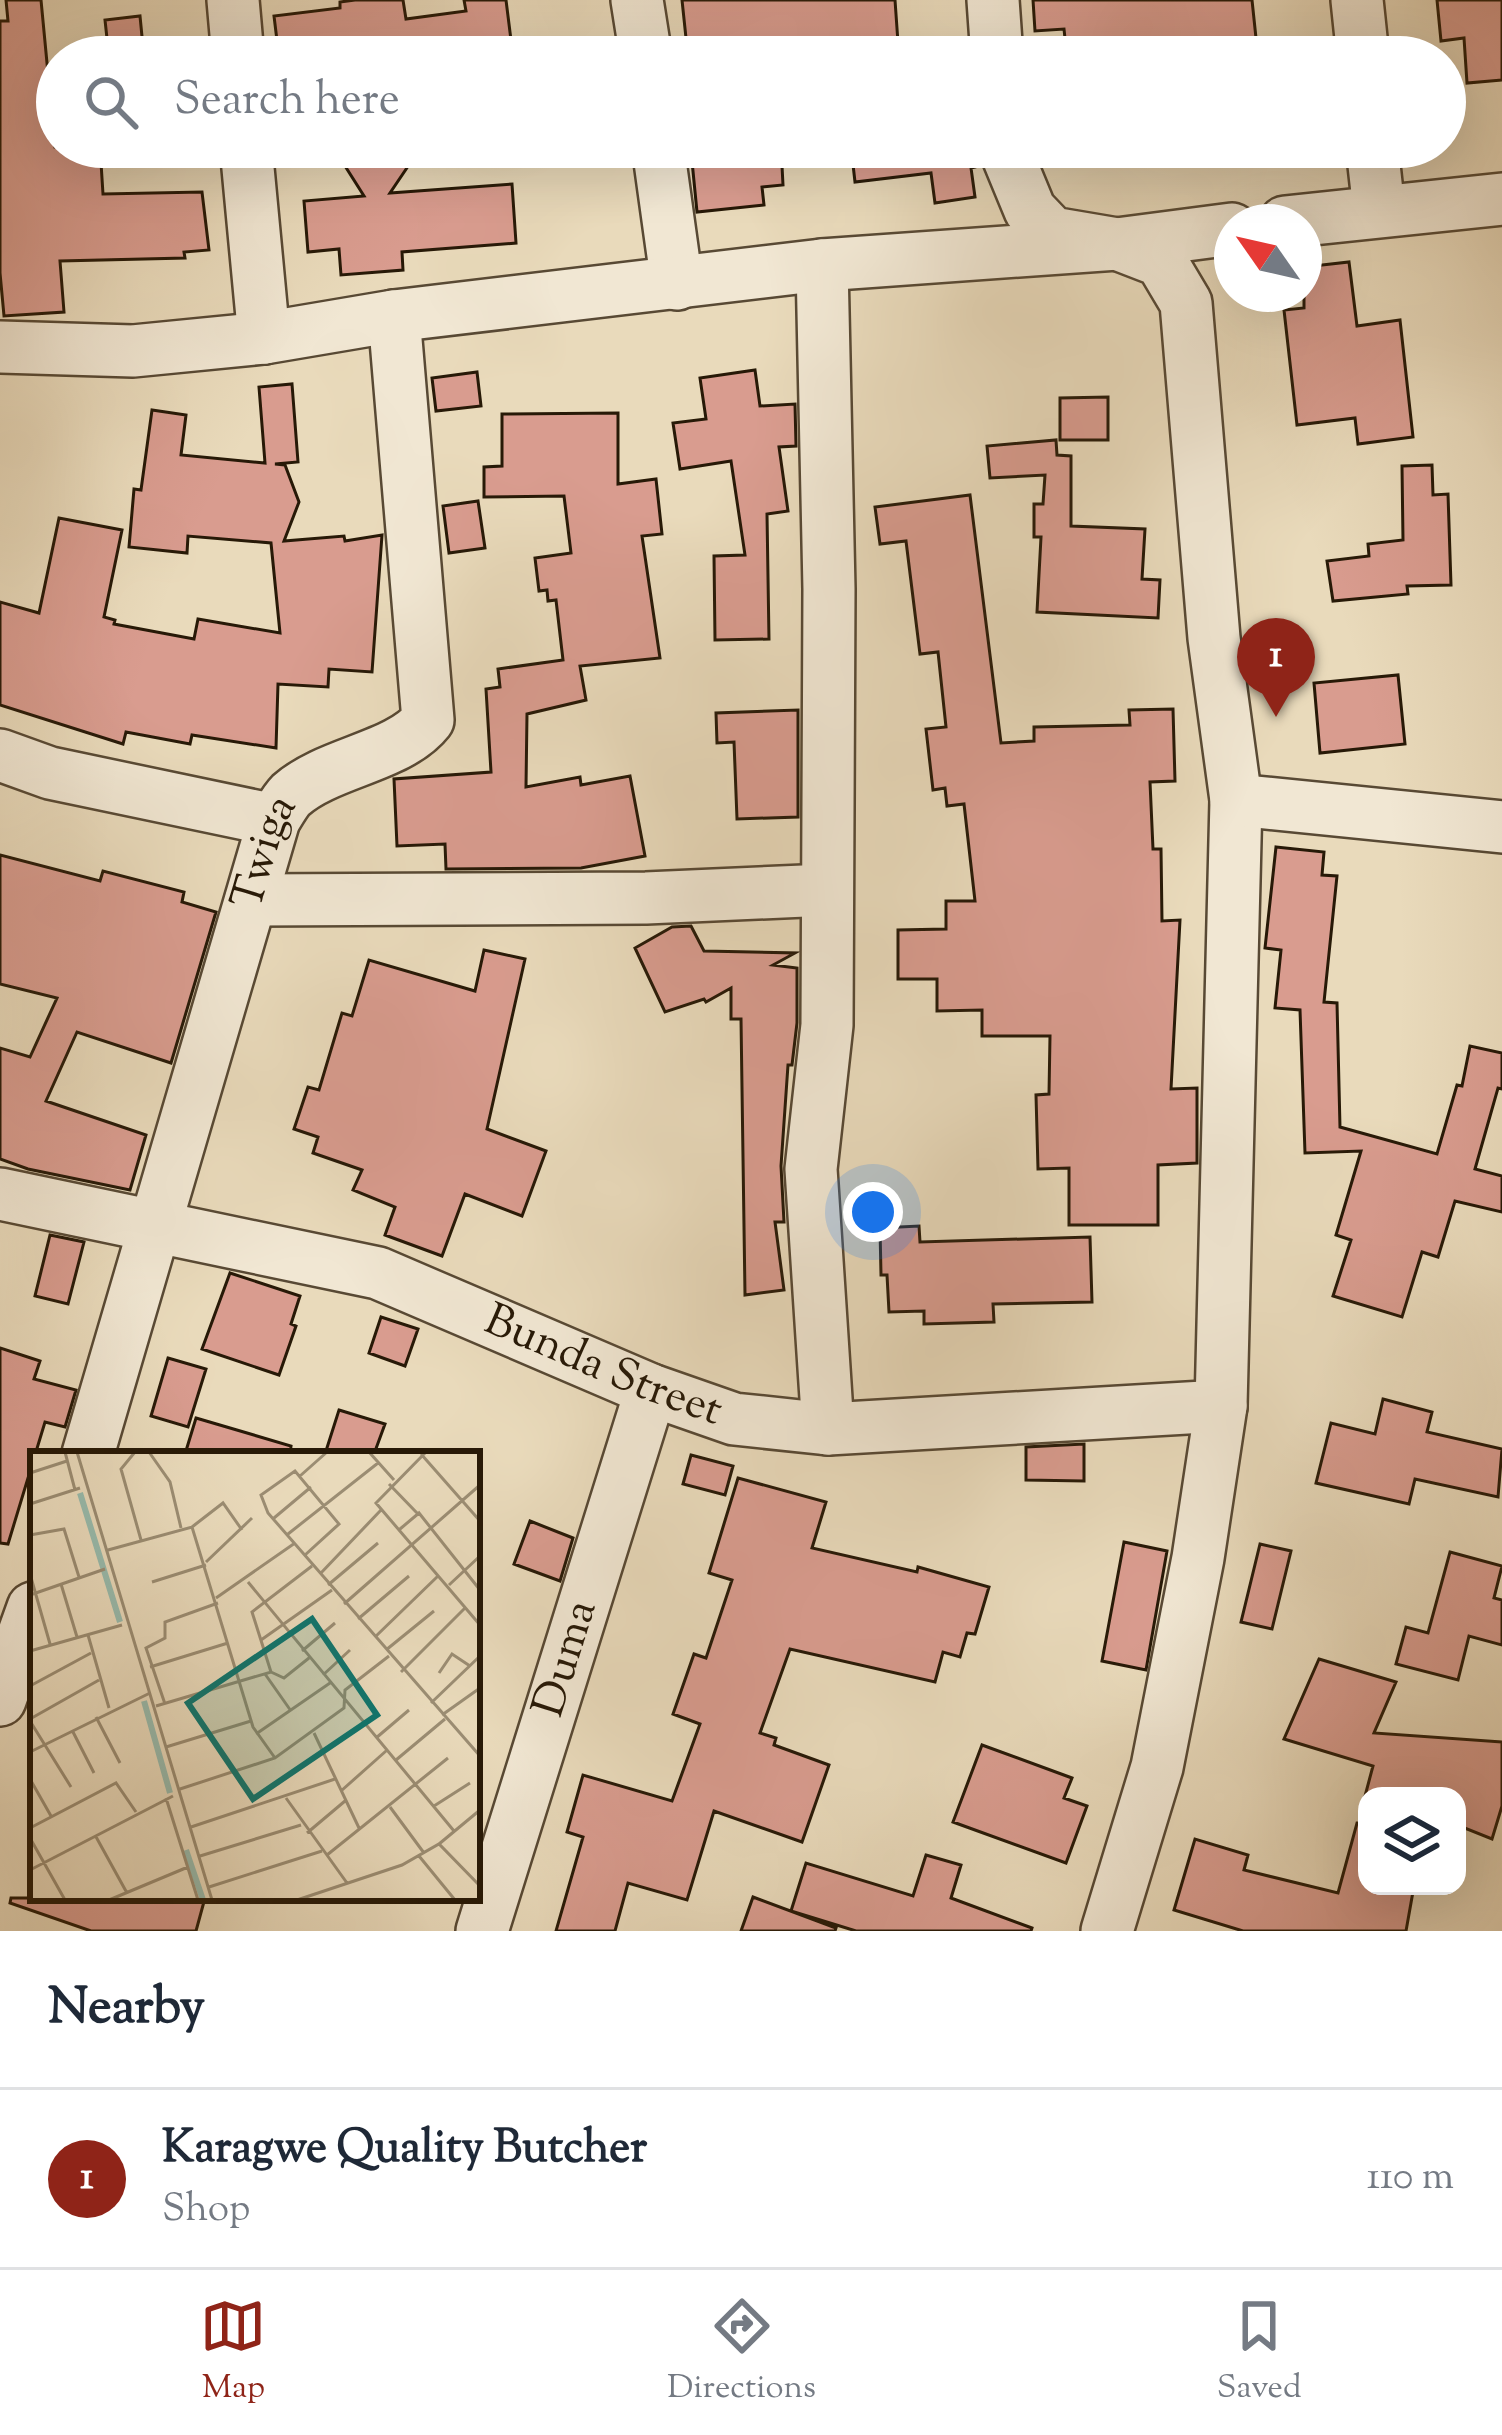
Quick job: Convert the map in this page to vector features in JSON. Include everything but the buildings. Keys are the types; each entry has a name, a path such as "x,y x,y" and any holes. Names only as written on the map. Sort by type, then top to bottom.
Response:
{"street":[{"path":"233,0 236,36"},
{"path":"638,0 643,36"},
{"path":"993,0 996,36"},
{"path":"1357,0 1361,36"},
{"path":"249,168 264,338"},
{"path":"661,168 677,284"},
{"path":"1013,168 1030,210 1052,233 1118,244 1161,261 1186,303 1214,638 1236,800 1221,1406 1198,1558 1156,1767 1107,1931"},
{"path":"1374,168 1379,210"},
{"path":"1322,217 1502,199"},
{"path":"0,347 133,351 822,265 1118,244 1214,231"},
{"path":"822,265 829,589 827,1025 812,1169 829,1429"},
{"name":"Twiga","path":"89,1451 274,820 290,796 336,769 418,733 428,720 394,316"},
{"path":"0,754 50,773 274,820"},
{"path":"1236,800 1502,827"},
{"path":"251,900 646,898 827,890"},
{"name":"Bunda Street","path":"0,1194 378,1273 651,1390 734,1418 829,1429 1221,1406"},
{"name":"Duma","path":"482,1931 651,1390"},
{"path":"0,1700 30,1616"}],"place":[{"name":"Karagwe Quality Butcher","path":"1276,717"}]}
